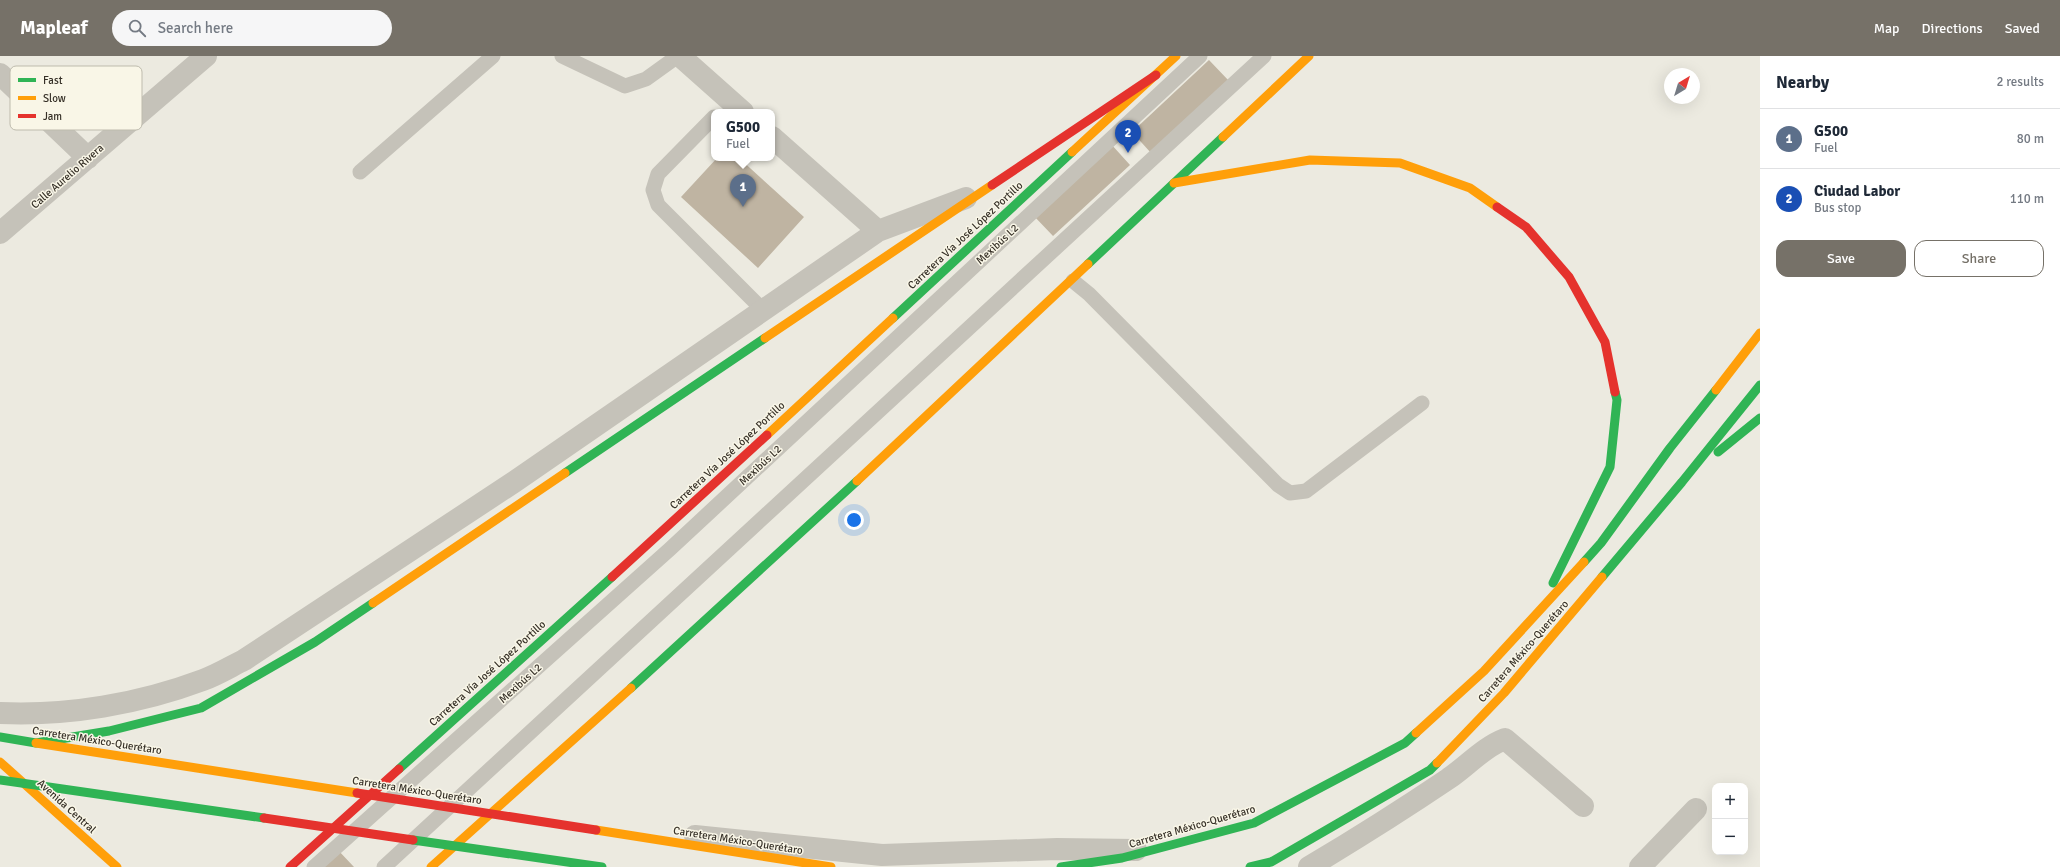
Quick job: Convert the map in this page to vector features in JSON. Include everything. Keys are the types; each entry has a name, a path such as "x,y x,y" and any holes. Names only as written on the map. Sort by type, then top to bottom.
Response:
{"main road":[{"name":"Carretera Vía José López Portillo","path":"290,867 661,533 1176,56"},
{"path":"431,867 726,603 1073,281 1174,183 1309,56"},
{"path":"36,743 109,731 201,708 315,642 732,359 1156,75"},
{"path":"1174,183 1310,160 1400,163 1470,188 1526,227 1569,277 1605,342 1617,400 1610,466 1543,604"},
{"path":"1543,604 1601,542 1670,448 1760,333"},
{"name":"Carretera México-Querétaro","path":"1250,867 1271,862 1430,770 1504,693 1682,482 1760,385"},
{"path":"1682,482 1760,418"},
{"name":"Carretera México-Querétaro","path":"1061,867 1122,858 1254,823 1405,743 1484,671 1543,604"},
{"name":"Carretera México-Querétaro","path":"0,737 831,867"},
{"name":"Avenida Central","path":"0,762 117,867"},
{"path":"0,780 602,867"}],"street":[{"name":"Calle Aurelio Rivera","path":"142,111 206,56"},
{"path":"679,56 731,108"},
{"path":"0,74 10,84"},
{"path":"59,130 88,158"},
{"name":"Calle Aurelio Rivera","path":"0,233 120,130"},
{"path":"775,141 878,231"},
{"path":"0,713 33,714 65,712 136,700 203,680 244,660 514,482 878,231 977,194"},
{"path":"1309,867 1376,827 1450,777 1496,742 1505,739 1583,806"},
{"path":"502,803 524,812 606,828 882,855 1057,849 1155,850"},
{"path":"1640,867 1696,809"}],"lane":[{"path":"360,172 493,56"},
{"path":"562,56 625,86 646,79 679,56"},
{"name":"Mexibús L2","path":"314,867 670,549 1200,56"},
{"path":"384,867 1264,56"},
{"path":"711,120 658,174 653,190 658,205 764,310"},
{"path":"1073,281 1089,294 1278,485 1290,494 1306,491 1422,403"}],"building":[{"path":"1209,60 1229,81 1151,153 1132,132"},
{"path":"1111,144 1130,165 1053,236 1033,215"},
{"path":"714,161 742,161 804,217 758,268 681,197"},
{"path":"337,849 354,867 317,867"}],"traffic: fast":[{"path":"1088,264 1223,137"},
{"path":"893,318 1072,152"},
{"path":"565,473 765,338"},
{"path":"1602,577 1682,482 1760,385"},
{"path":"1584,562 1601,543 1670,448 1716,390"},
{"path":"1553,583 1610,467 1617,400 1615,392"},
{"path":"1718,452 1760,418"},
{"path":"631,688 857,481"},
{"path":"399,769 612,577"},
{"path":"0,737 36,743 109,731 201,708 315,642 373,603"},
{"path":"1061,867 1122,858 1254,823 1405,743 1416,733"},
{"path":"1250,867 1271,862 1430,770 1437,763"},
{"path":"0,780 264,818"},
{"path":"413,840 602,867"}],"traffic: slow":[{"path":"1072,152 1176,56"},
{"path":"1223,137 1309,56"},
{"path":"1174,183 1310,160 1400,163 1470,188 1497,207"},
{"path":"765,338 992,185"},
{"path":"857,481 1088,264"},
{"path":"767,435 893,318"},
{"path":"1716,390 1760,333"},
{"path":"373,603 565,473"},
{"path":"1416,733 1484,671 1584,562"},
{"path":"1437,763 1504,693 1602,577"},
{"path":"431,867 631,688"},
{"path":"36,743 357,793"},
{"path":"0,762 117,867"},
{"path":"596,830 831,867"}],"traffic: jam":[{"path":"992,185 1156,75"},
{"path":"1497,207 1526,227 1569,277 1605,342 1615,392"},
{"path":"612,577 767,435"},
{"path":"290,867 399,769"},
{"path":"357,793 596,830"},
{"path":"264,818 413,840"}],"place":[{"name":"Ciudad Labor","path":"1128,153"},
{"name":"G500","path":"743,207"}]}
